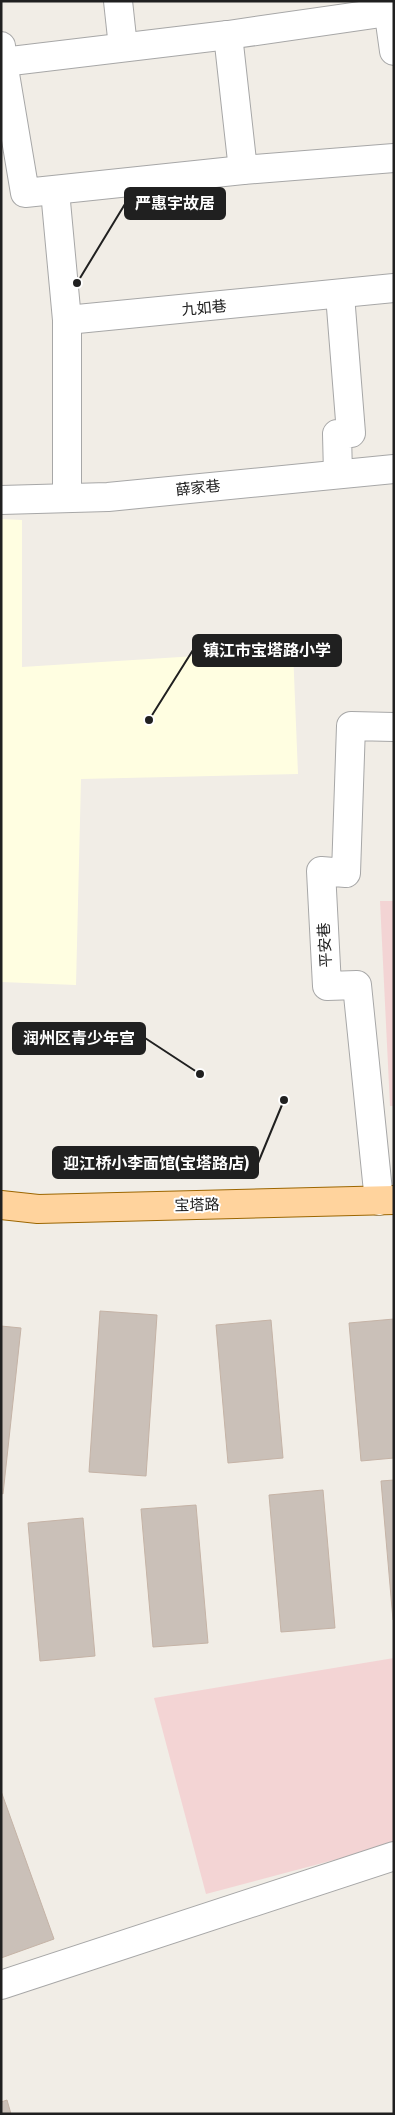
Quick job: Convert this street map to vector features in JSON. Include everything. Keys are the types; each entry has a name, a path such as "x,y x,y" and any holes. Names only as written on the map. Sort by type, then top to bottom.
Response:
{"main road":[{"name":"宝塔路","path":"1,1205 38,1209 386,1200"}],"lane":[{"path":"118,1 124,47"},
{"path":"394,51 388,7 228,35 124,47 2,54 7,119 25,194 243,170 394,158"},
{"path":"228,35 243,170"},
{"path":"55,190 67,320 67,498"},
{"name":"九如巷","path":"67,320 340,295 394,288"},
{"path":"338,474 337,434 350,433 340,295"},
{"name":"薛家巷","path":"1,500 108,497 394,469"},
{"name":"平安巷","path":"386,1200 358,985 327,986 321,872 346,873 351,726 394,728"},
{"path":"1,1985 394,1856"}],"shaded area":[{"path":"1,519 22,520 22,667 293,650 298,774 81,779 76,985 1,982"},
{"path":"380,901 394,901 394,1106 390,1106"},
{"path":"394,1658 394,1844 206,1894 154,1698"}],"building":[{"path":"100,1311 157,1315 146,1476 89,1472"},
{"path":"394,1319 394,1458 361,1461 349,1323"},
{"path":"271,1320 283,1458 228,1463 216,1325"},
{"path":"1,1326 21,1328 3,1494 1,1493"},
{"path":"394,1480 394,1620 393,1620 381,1481"},
{"path":"323,1490 335,1628 281,1632 269,1495"},
{"path":"196,1505 208,1643 153,1647 141,1509"},
{"path":"83,1518 95,1656 40,1661 28,1523"},
{"path":"1,1791 54,1939 1,1958"},
{"path":"7,2100 11,2114 1,2114 1,2102"}],"place":[{"name":"严惠宇故居","path":"77,283"},
{"name":"镇江市宝塔路小学","path":"149,720"},
{"name":"润州区青少年宫","path":"200,1074"},
{"name":"迎江桥小李面馆(宝塔路店)","path":"284,1100"}]}
